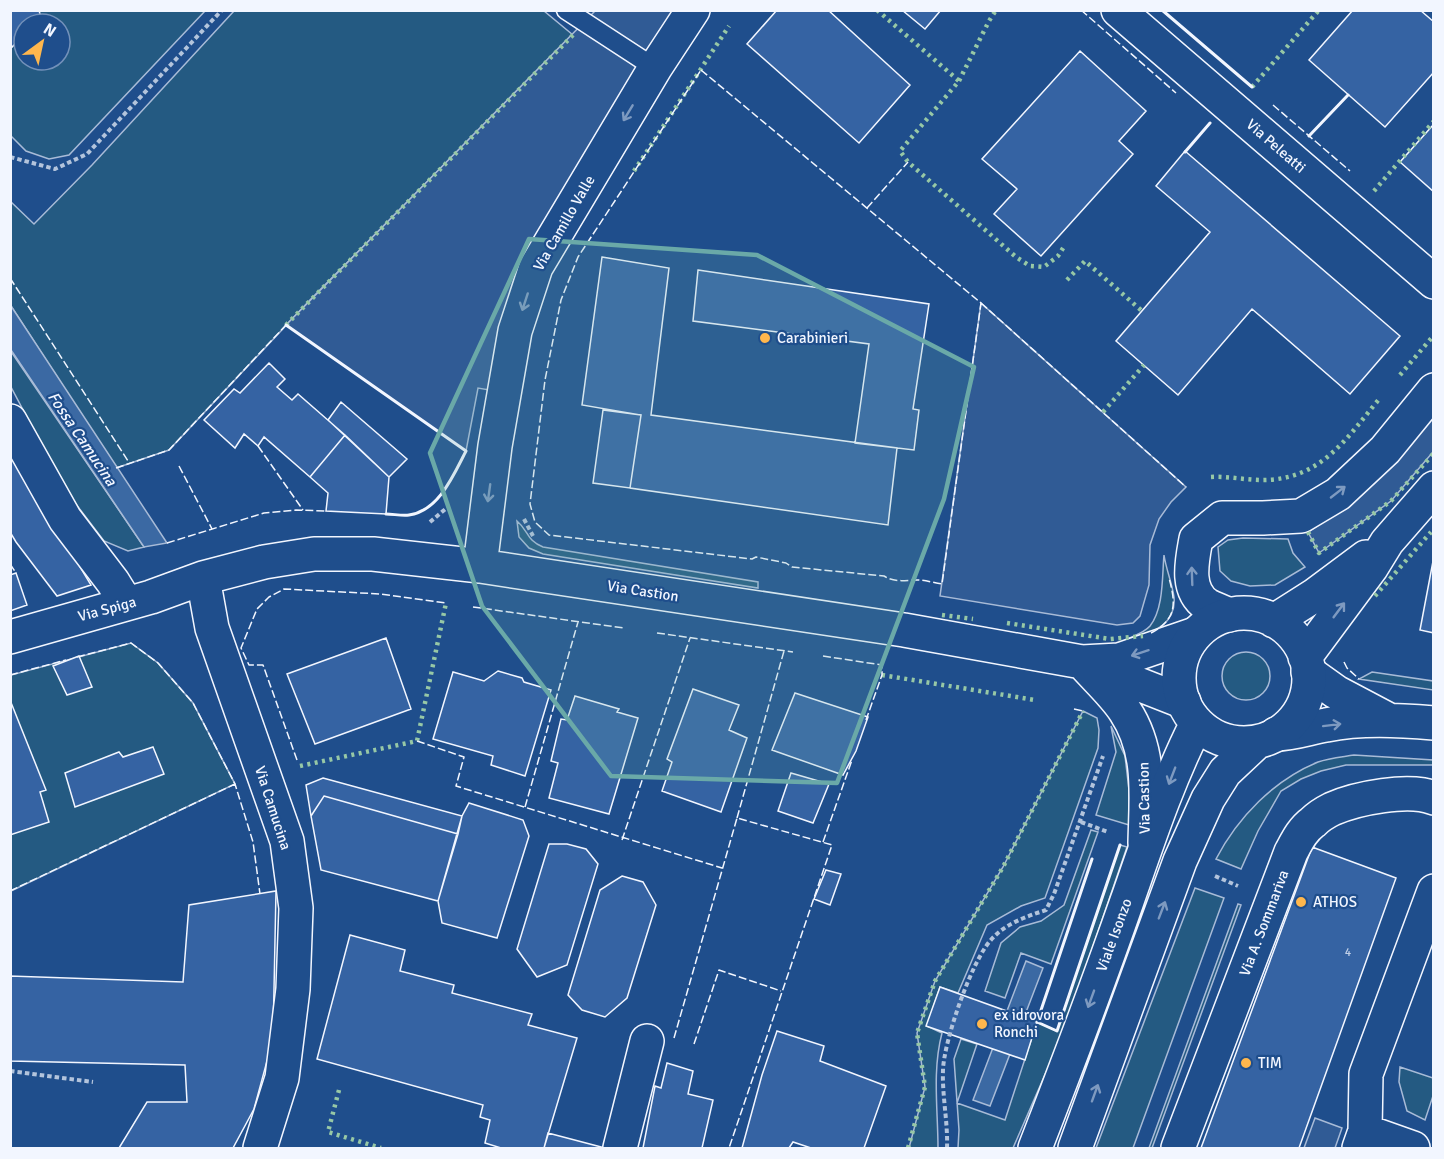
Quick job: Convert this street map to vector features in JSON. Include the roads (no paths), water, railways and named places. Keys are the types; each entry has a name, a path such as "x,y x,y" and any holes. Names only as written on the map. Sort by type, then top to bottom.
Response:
{"street":[{"name":"Via Camillo Valle","path":"480,566 495,446 515,331 536,267 655,68 693,10"},
{"name":"Via Peleatti","path":"1118,10 1434,282"},
{"path":"1229,615 1206,604 1193,587 1191,569 1196,539 1222,518 1301,516 1338,494 1385,450 1434,390"},
{"path":"10,421 65,519 113,582 126,603"},
{"path":"1307,665 1387,542 1434,488"},
{"path":"1274,621 1315,595 1387,542"},
{"name":"Via Castion","path":"203,578 264,562 314,554 373,554 480,566 904,630 1082,663 1127,678 1190,713"},
{"name":"Via Spiga","path":"10,637 151,597 203,578"},
{"name":"Via Camucina","path":"203,578 212,628 287,841 296,908 292,989 282,1078 260,1149"},
{"path":"1075,1149 1180,861 1208,799 1225,772 1266,738 1291,723 1301,708 1308,690 1307,665 1298,643 1287,630 1274,621 1260,615 1245,613 1229,615 1211,621 1196,634 1185,649 1180,667 1179,684 1190,713 1214,736 1235,742 1266,738 1288,734 1328,724 1389,720 1434,723"},
{"name":"Via Castion","path":"1082,663 1119,660 1196,634"},
{"name":"Via Castion","path":"1082,663 1125,711 1143,748 1147,787 1145,847"},
{"path":"1307,665 1336,692 1389,720"},
{"name":"Viale Isonzo","path":"1035,1149 1071,1057 1145,847 1180,757 1190,713"},
{"name":"Via A. Sommariva","path":"1178,1149 1291,852 1300,835 1331,809 1353,802 1406,794 1427,795 1434,798"},
{"path":"1413,1149 1362,1140 1366,1074 1434,891"},
{"path":"620,1149 647,1041"}],"lane":[{"path":"566,10 655,68"}],"water":[{"name":"Fossa Camucina","path":"11,306 167,543 144,547 11,350"},
{"path":"1026,961 1043,968 990,1106 973,1100"}],"place":[{"name":"Carabinieri","path":"765,338"},
{"name":"ATHOS","path":"1301,902"},
{"name":"ex idrovora Ronchi","path":"982,1024"},
{"name":"TIM","path":"1246,1063"}]}
